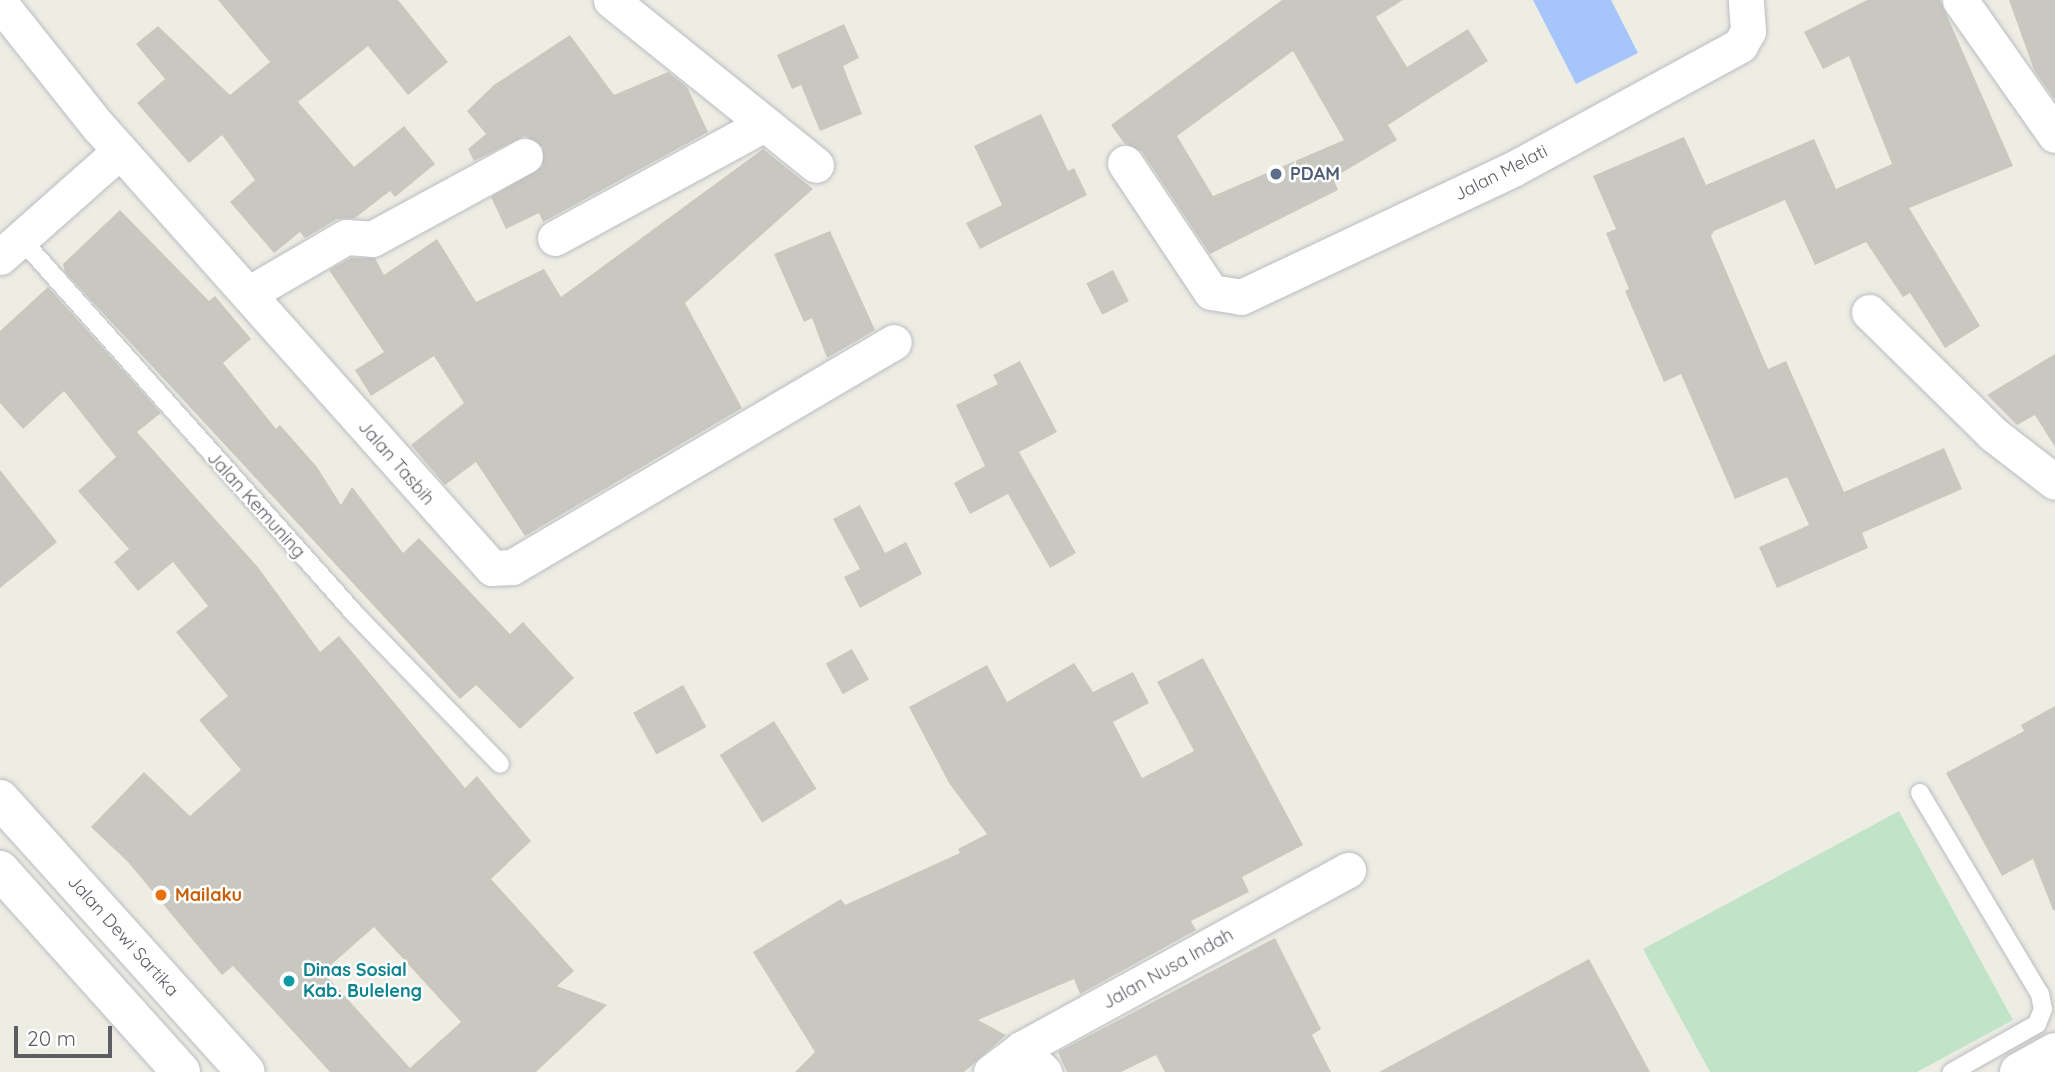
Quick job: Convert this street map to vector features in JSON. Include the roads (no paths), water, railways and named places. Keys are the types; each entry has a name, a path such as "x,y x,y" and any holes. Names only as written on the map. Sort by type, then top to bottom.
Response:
{"street":[{"path":"611,0 816,165"},
{"name":"Jalan Melati","path":"1125,163 1211,292 1241,297 1525,163 1740,45 1748,32 1746,0"},
{"path":"1960,0 2055,135"},
{"name":"Jalan Tasbih","path":"0,3 120,151 248,293 474,554 498,570 512,567 894,342"},
{"path":"555,238 764,124"},
{"path":"10,248 120,151"},
{"path":"248,293 346,237 372,239 526,156"},
{"path":"1869,312 1993,435 2055,482"},
{"name":"Jalan Dewi Sartika","path":"0,800 246,1072"},
{"path":"40,844 2,872 181,1072"},
{"name":"Jalan Nusa Indah","path":"991,1072 1033,1060 1348,870"},
{"path":"2020,1072 2055,1052"}],"lane":[{"name":"Jalan Kemuning","path":"10,248 500,764"},
{"path":"1920,793 2040,994 2043,1009 2037,1024 1952,1072"}],"water":[{"path":"1533,0 1611,0 1638,53 1576,84"}],"place":[{"name":"PDAM","path":"1276,174"},
{"name":"Mailaku","path":"161,895"},
{"name":"Dinas Sosial Kab. Buleleng","path":"289,981"}]}
